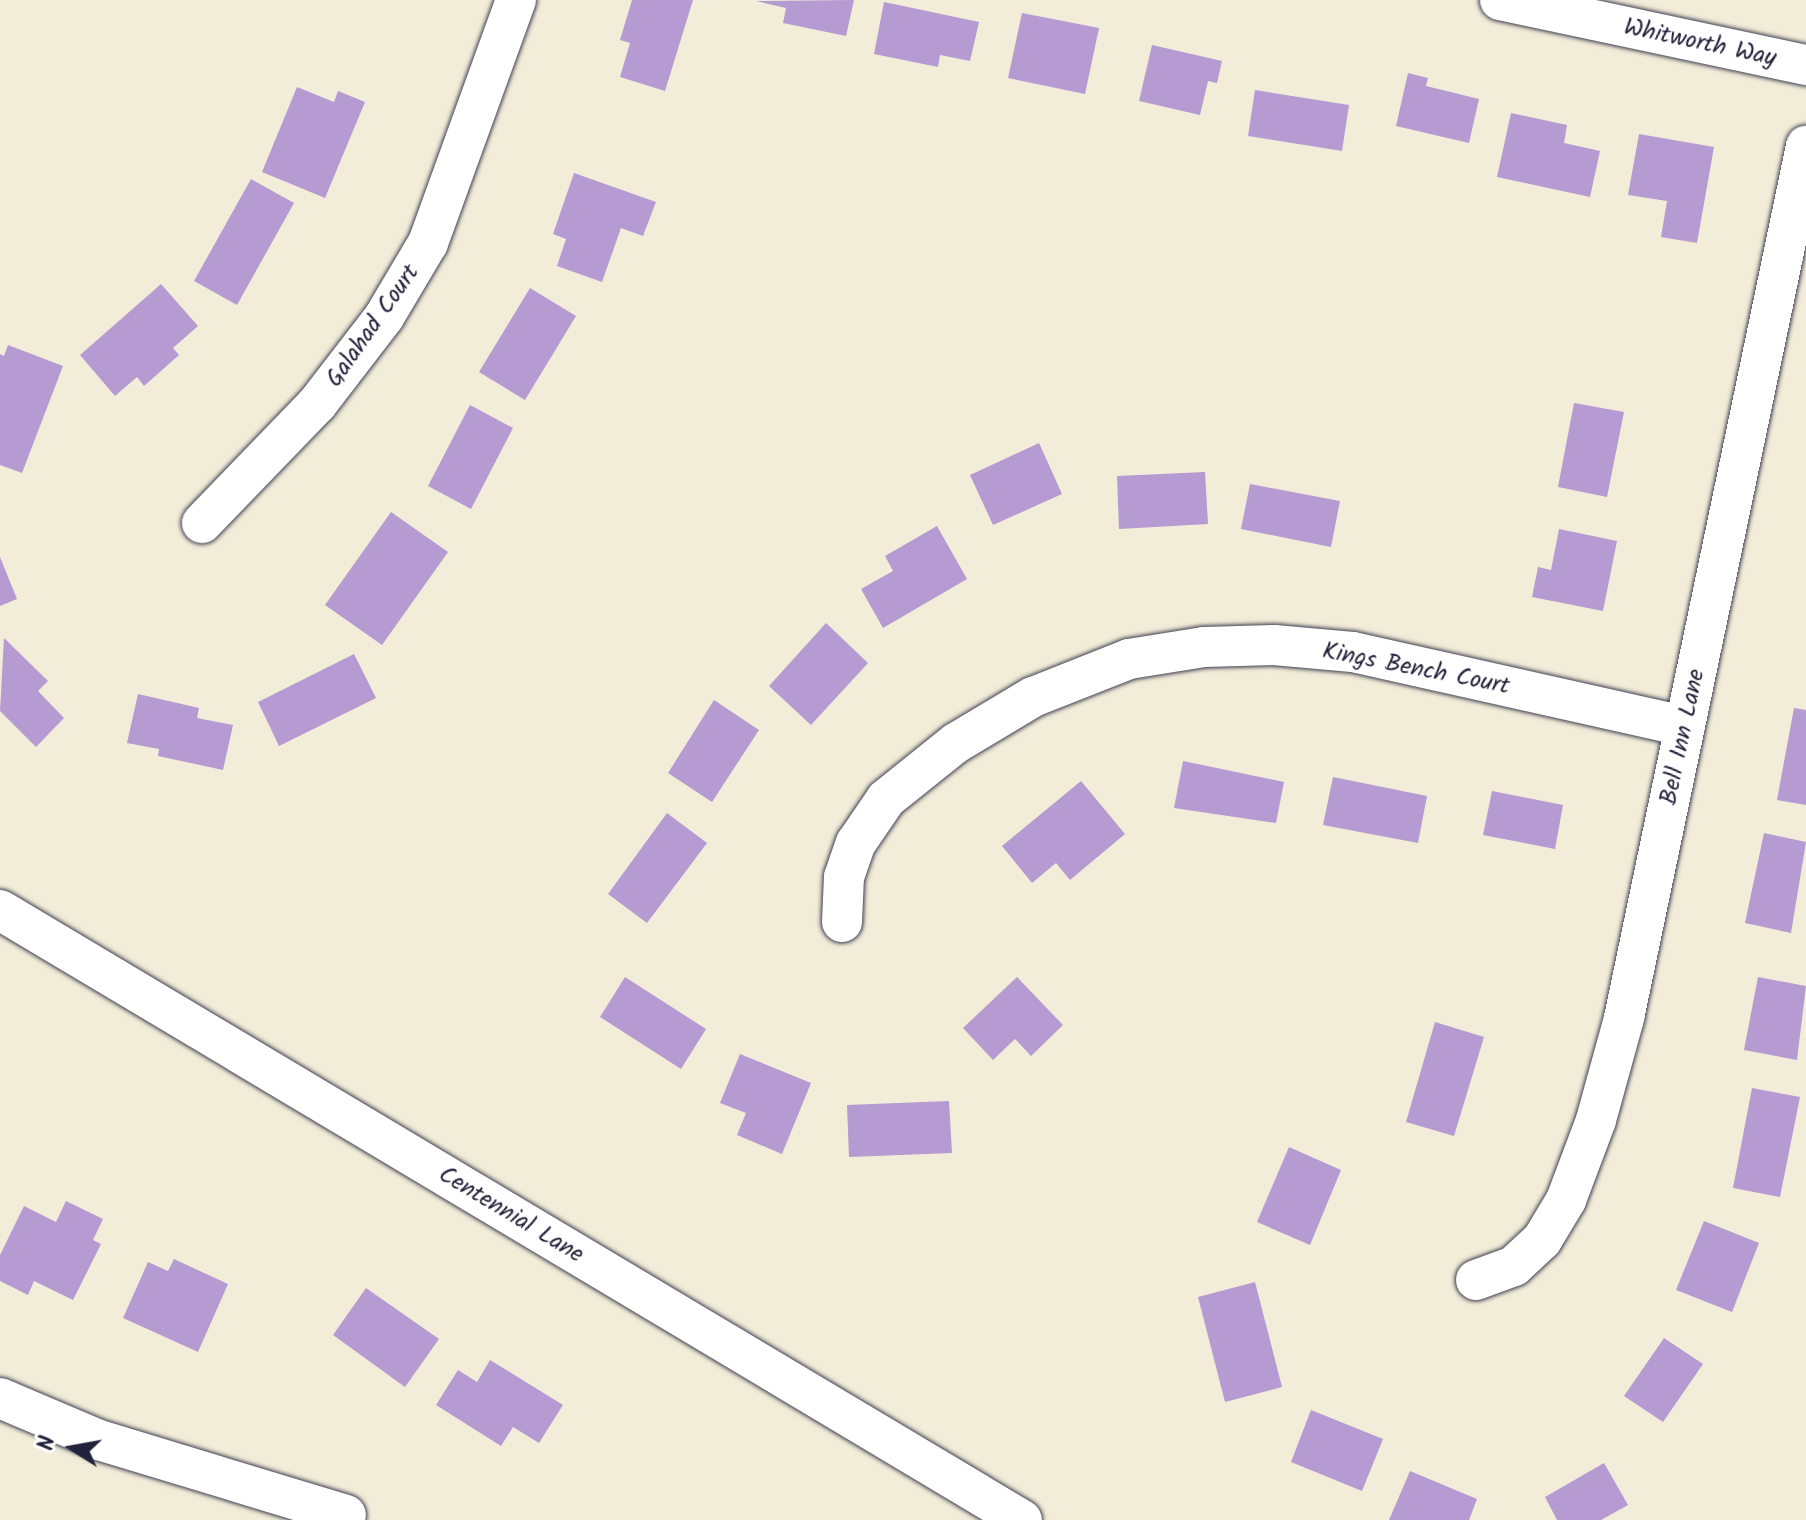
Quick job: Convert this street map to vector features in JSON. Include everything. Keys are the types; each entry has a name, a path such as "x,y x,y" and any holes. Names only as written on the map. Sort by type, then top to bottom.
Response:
{"street":[{"name":"Galahad Court","path":"202,523 317,404 384,317 428,243 516,0"},
{"name":"Whitworth Way","path":"1500,0 1806,65"},
{"name":"Bell Inn Lane","path":"1476,1280 1514,1266 1542,1240 1566,1200 1596,1120 1624,1018 1806,146"},
{"name":"Kings Bench Court","path":"842,922 844,877 856,843 886,799 956,743 1033,697 1129,659 1260,645 1353,652 1685,726"},
{"name":"Centennial Lane","path":"0,910 1022,1520"},
{"path":"0,1398 99,1440 346,1515"}],"building":[{"path":"632,0 693,0 665,91 620,77 630,43 620,40"},
{"path":"854,0 846,36 783,23 786,8 756,1"},
{"path":"884,2 979,22 970,61 940,55 938,67 874,54"},
{"path":"1022,13 1099,28 1085,94 1008,78"},
{"path":"1152,45 1222,61 1217,83 1208,81 1200,115 1139,101"},
{"path":"1408,73 1428,78 1426,86 1479,99 1469,143 1396,126"},
{"path":"297,87 334,102 338,91 365,102 325,198 262,172"},
{"path":"1255,90 1349,105 1342,151 1248,136"},
{"path":"1511,113 1567,125 1564,143 1600,151 1590,197 1497,177"},
{"path":"1639,134 1714,147 1697,243 1661,237 1667,201 1628,195"},
{"path":"574,173 656,202 643,236 621,228 602,282 557,266 566,239 553,234"},
{"path":"251,179 294,203 237,305 194,281"},
{"path":"161,284 198,326 173,348 179,355 144,386 137,377 115,396 80,355"},
{"path":"530,288 576,316 525,400 479,372"},
{"path":"8,345 63,366 22,473 0,465 0,354 4,356"},
{"path":"1574,403 1624,412 1607,497 1558,487"},
{"path":"470,405 513,428 471,509 428,486"},
{"path":"1039,443 1062,494 993,525 970,475"},
{"path":"1205,472 1208,524 1119,529 1117,476"},
{"path":"1250,484 1340,501 1331,547 1241,529"},
{"path":"391,512 448,552 382,645 325,605"},
{"path":"937,526 967,579 883,628 861,589 893,571 885,556"},
{"path":"1559,529 1617,541 1603,611 1532,597 1538,567 1551,570"},
{"path":"0,557 17,599 0,606"},
{"path":"826,623 868,663 811,725 769,686"},
{"path":"4,638 48,681 38,691 64,718 36,747 0,711"},
{"path":"354,654 376,698 279,746 258,702"},
{"path":"138,694 199,708 197,718 233,725 223,770 158,756 159,749 127,743"},
{"path":"714,700 759,730 712,802 668,773"},
{"path":"1794,708 1806,710 1806,805 1777,800"},
{"path":"1183,761 1284,782 1276,823 1174,808"},
{"path":"1333,777 1427,796 1418,843 1323,825"},
{"path":"1081,781 1125,834 1070,880 1056,863 1032,883 1002,846"},
{"path":"1492,791 1563,805 1555,849 1483,835"},
{"path":"667,813 707,843 647,923 608,894"},
{"path":"1764,833 1806,842 1791,933 1745,923"},
{"path":"625,977 706,1029 681,1069 600,1017"},
{"path":"1017,977 1063,1025 1031,1056 1015,1039 993,1060 963,1028"},
{"path":"1758,977 1806,986 1797,1060 1744,1050"},
{"path":"1435,1022 1484,1037 1454,1136 1406,1122"},
{"path":"740,1054 811,1083 782,1154 737,1135 746,1113 720,1103"},
{"path":"1752,1088 1800,1097 1780,1197 1733,1188"},
{"path":"949,1101 952,1153 849,1157 847,1105"},
{"path":"1289,1147 1341,1170 1310,1245 1257,1222"},
{"path":"66,1201 103,1219 93,1240 101,1244 73,1300 34,1281 28,1295 0,1281 0,1255 24,1206 56,1222"},
{"path":"1704,1221 1759,1243 1732,1312 1676,1290"},
{"path":"174,1259 228,1284 198,1352 123,1318 148,1262 168,1271"},
{"path":"1255,1282 1282,1387 1225,1402 1198,1297"},
{"path":"366,1288 439,1339 405,1387 333,1335"},
{"path":"1664,1338 1703,1364 1663,1422 1624,1396"},
{"path":"490,1360 563,1405 539,1443 513,1427 501,1446 436,1405 458,1370 477,1382"},
{"path":"1311,1410 1383,1439 1362,1491 1291,1462"},
{"path":"1604,1463 1628,1505 1601,1520 1557,1520 1545,1497"},
{"path":"1410,1471 1477,1499 1469,1520 1389,1520"}]}
